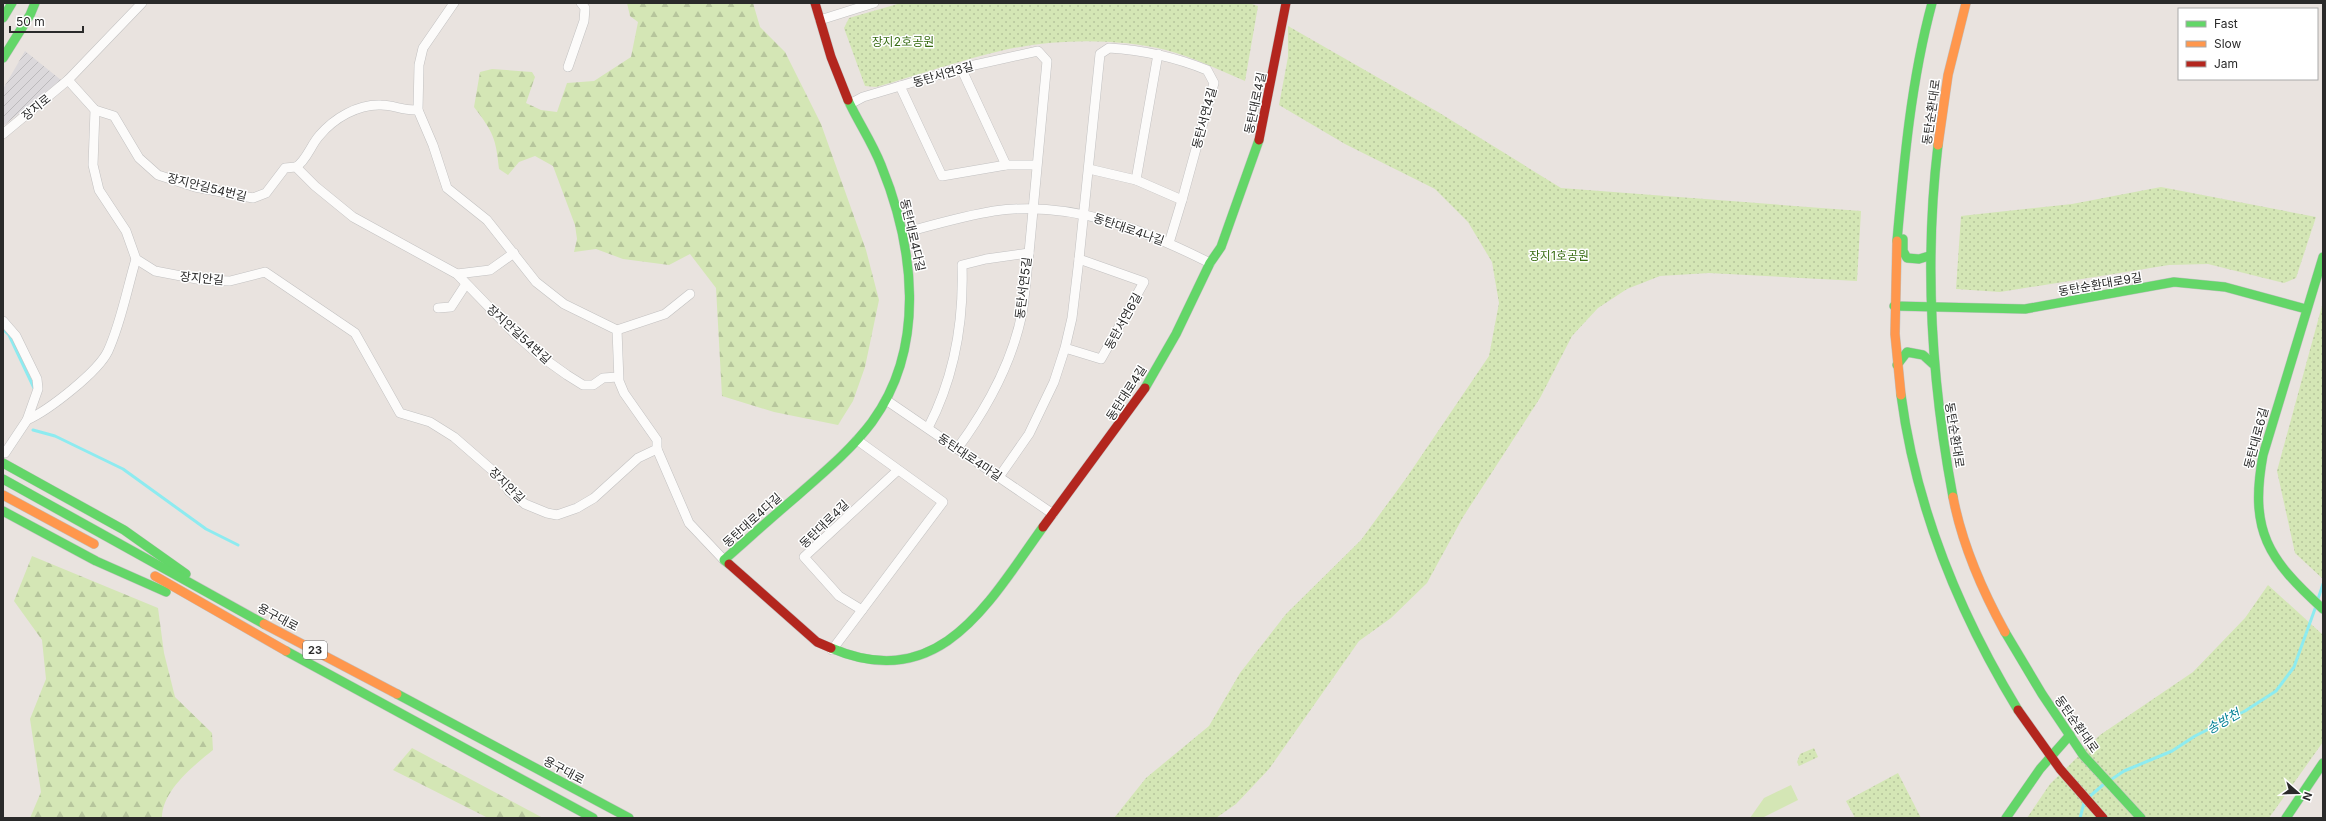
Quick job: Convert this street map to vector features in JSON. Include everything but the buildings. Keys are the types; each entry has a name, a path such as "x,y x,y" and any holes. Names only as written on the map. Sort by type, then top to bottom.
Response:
{"main road":[{"path":"3,7 6,3"},
{"path":"3,18 12,3"},
{"path":"3,43 31,3"},
{"path":"3,58 30,15 35,3"},
{"name":"동탄대로4다길","path":"724,560 857,440 886,400 904,353 911,309 912,282 902,233 881,165 850,104 829,54 815,3"},
{"name":"동탄대로4길","path":"724,560 801,629 832,650 852,657 888,661 907,659 928,652 951,640 967,627 983,608 1143,391 1176,334 1210,263 1221,247 1256,152 1275,65 1286,3"},
{"name":"동탄순환대로","path":"1932,3 1921,43 1911,98 1900,207 1894,306 1897,365 1903,413 1914,470 1942,563 1968,624 1992,670 2011,701 2049,756 2103,818"},
{"name":"동탄순환대로","path":"1966,3 1956,41 1944,100 1935,170 1929,256 1929,306 1933,364 1939,420 1954,498 1960,525 1977,574 1996,615 2027,672 2092,766 2141,818"},
{"path":"1900,207 1903,251 1908,258 1912,259 1919,260 1929,256"},
{"name":"동탄대로6길","path":"2323,257 2263,455 2258,477 2257,497 2259,519 2271,554 2280,567 2298,587 2323,609"},
{"name":"동탄순환대로9길","path":"1894,306 1929,306 1985,310 2025,309 2174,282 2196,282 2216,284 2306,309"},
{"path":"1897,365 1902,356 1907,352 1923,355 1933,364"},
{"path":"3,463 124,530 233,607"},
{"name":"용구대로","path":"3,479 233,607 629,818"},
{"path":"3,494 104,548"},
{"path":"3,512 96,561 229,620"},
{"name":"23","path":"144,570 229,620 593,818"},
{"path":"2006,818 2049,756 2070,735"},
{"path":"2286,818 2323,763"}],"street":[{"name":"장지로","path":"3,134 68,80 142,3"},
{"path":"454,3 423,48 419,65 418,110 433,145 448,188 487,220 536,282 564,304 617,330 665,314 690,294"},
{"path":"568,67 584,21 585,8 580,3"},
{"path":"820,20 871,4"},
{"name":"동탄서연4길","path":"1079,260 1085,214 1100,54 1109,48 1158,54 1207,70 1214,83 1169,243"},
{"name":"동탄서연3길","path":"1029,253 1047,61 1038,51 961,68 900,86 942,176 1006,165 1037,165"},
{"path":"1136,180 1158,54"},
{"path":"961,68 1006,165"},
{"path":"28,420 39,415 91,372 104,358 113,336 136,259 126,231 99,190 93,165 95,110 68,80"},
{"path":"850,104 863,97 900,86"},
{"path":"296,168 302,164 308,151 333,120 343,115 360,108 381,105 404,111 418,110"},
{"name":"장지안길54번길","path":"95,110 114,116 139,158 158,175 195,187 253,198 266,194 285,168 296,168 315,186 353,217 457,274 539,355 567,375 583,385 593,385 603,378 618,376"},
{"path":"1089,169 1136,180 1182,200"},
{"name":"동탄대로4나길","path":"902,233 978,214 1033,209 1085,214 1129,226 1210,263"},
{"path":"457,274 490,270 514,253"},
{"name":"동탄서연5길","path":"928,428 947,387 959,342 963,300 962,265 986,258 1029,253 1022,309 1006,364 983,411 957,449"},
{"name":"장지안길","path":"136,259 155,271 202,280 230,281 266,272 355,333 400,413 430,422 454,437 500,477 509,490 525,504 547,513 557,514 577,508 594,498 638,458 657,449"},
{"path":"999,477 1029,434 1054,382 1065,348 1072,318 1079,260"},
{"name":"동탄서연6길","path":"1065,348 1102,359 1144,282 1079,260"},
{"path":"438,308 451,308 466,284"},
{"path":"3,321 16,336 37,379 37,394 28,420 5,453"},
{"path":"617,330 618,376 624,393 657,440 657,449 689,523 724,560"},
{"name":"동탄대로4마길","path":"886,400 1053,514"},
{"path":"832,650 943,502 857,440"},
{"name":"동탄대로4길","path":"862,610 839,596 804,557 898,470"}],"shaded area":[{"path":"25,51 61,80 3,126 3,89"}],"green space":[{"path":"627,3 753,3 760,27 785,52 821,124 866,250 879,300 865,367 853,401 838,425 774,412 722,396 716,288 690,254 669,265 623,259 596,249 574,252 577,239 575,225 553,166 535,156 519,162 508,175 499,169 495,142 486,123 474,107 480,72 492,69 532,72 535,77 526,103 541,110 557,112 567,83 594,81 631,57 638,22 630,16"},
{"name":"장지2호공원","path":"901,3 1249,3 1258,6 1245,81 1196,60 1166,50 1126,43 1085,41 1024,46 1004,50 876,87 865,86 844,28 849,18"},
{"name":"장지1호공원","path":"1288,26 1438,112 1561,188 1861,211 1857,281 1709,273 1660,276 1627,289 1598,308 1572,336 1540,398 1463,517 1427,583 1391,618 1359,641 1269,769 1236,804 1216,818 1114,818 1146,778 1209,726 1240,673 1286,614 1361,540 1407,477 1489,356 1499,303 1492,262 1468,222 1435,189 1345,144 1279,105 1288,57"},
{"path":"2161,187 2316,217 2296,278 2284,283 2208,264 2169,265 2000,292 1956,289 1961,216 2072,204"},
{"path":"2323,302 2323,579 2295,553 2277,471"},
{"path":"32,556 158,608 164,653 175,697 212,733 213,750 188,771 173,789 163,808 162,818 30,818 41,792 30,719 46,679 42,640 14,601"},
{"path":"2268,585 2323,635 2323,742 2269,818 2027,818 2050,784 2100,735 2193,672 2245,618"},
{"path":"412,748 543,818 488,818 393,770"},
{"path":"1814,748 1818,757 1799,766 1797,762 1800,754"},
{"path":"1898,773 1921,818 1855,818 1846,801"},
{"path":"1791,785 1798,800 1762,818 1750,818 1764,798"}],"waterway":[{"path":"3,329 9,335 34,388"},
{"path":"33,430 55,436 123,469 206,529 238,545"},
{"name":"송방천","path":"2318,599 2323,584"},
{"name":"송방천","path":"2109,781 2124,771 2172,751 2195,736 2245,711 2276,691 2294,667 2316,606"},
{"name":"송방천","path":"2089,797 2104,784"},
{"name":"송방천","path":"2080,818 2084,803"}],"traffic: fast":[{"path":"3,18 12,3"},
{"path":"3,58 30,15 35,3"},
{"path":"1897,241 1909,121 1919,62 1932,3"},
{"path":"729,564 724,560 827,470 864,432 890,393 901,362 908,329 910,296 907,262 901,229 892,196 881,165 848,100"},
{"path":"1145,388 1176,334 1210,263 1221,247 1259,140"},
{"path":"1938,145 1931,233 1932,321 1939,409 1953,497"},
{"path":"1903,239 1903,251 1907,258 1919,259 1929,256"},
{"path":"2323,257 2263,455 2259,481 2261,524 2267,542 2288,575 2323,609"},
{"path":"1894,306 2025,309 2174,282 2225,287 2306,309"},
{"path":"1897,365 1907,352 1923,355 1933,364"},
{"path":"1901,395 1917,479 1943,559 1977,636 2018,710"},
{"path":"3,463 124,530 186,574"},
{"path":"3,479 264,624"},
{"path":"3,511 96,561 166,592"},
{"path":"831,648 869,659 903,659 932,650 958,633 981,611 1043,527"},
{"path":"2005,632 2042,694 2083,755 2141,818"},
{"path":"286,651 593,818"},
{"path":"397,694 629,818"},
{"path":"2006,818 2040,769 2070,735"},
{"path":"2286,818 2323,763"}],"traffic: slow":[{"path":"1938,145 1948,75 1966,3"},
{"path":"1897,241 1895,334 1901,395"},
{"path":"3,495 94,544"},
{"path":"1953,497 1967,549 1988,600 2005,632"},
{"path":"155,576 286,651"},
{"path":"264,624 397,694"}],"traffic: jam":[{"path":"815,3 831,57 848,100"},
{"path":"1259,140 1286,3"},
{"path":"1043,527 1145,388"},
{"path":"729,564 817,642 831,648"},
{"path":"2018,710 2060,769 2103,818"}]}
